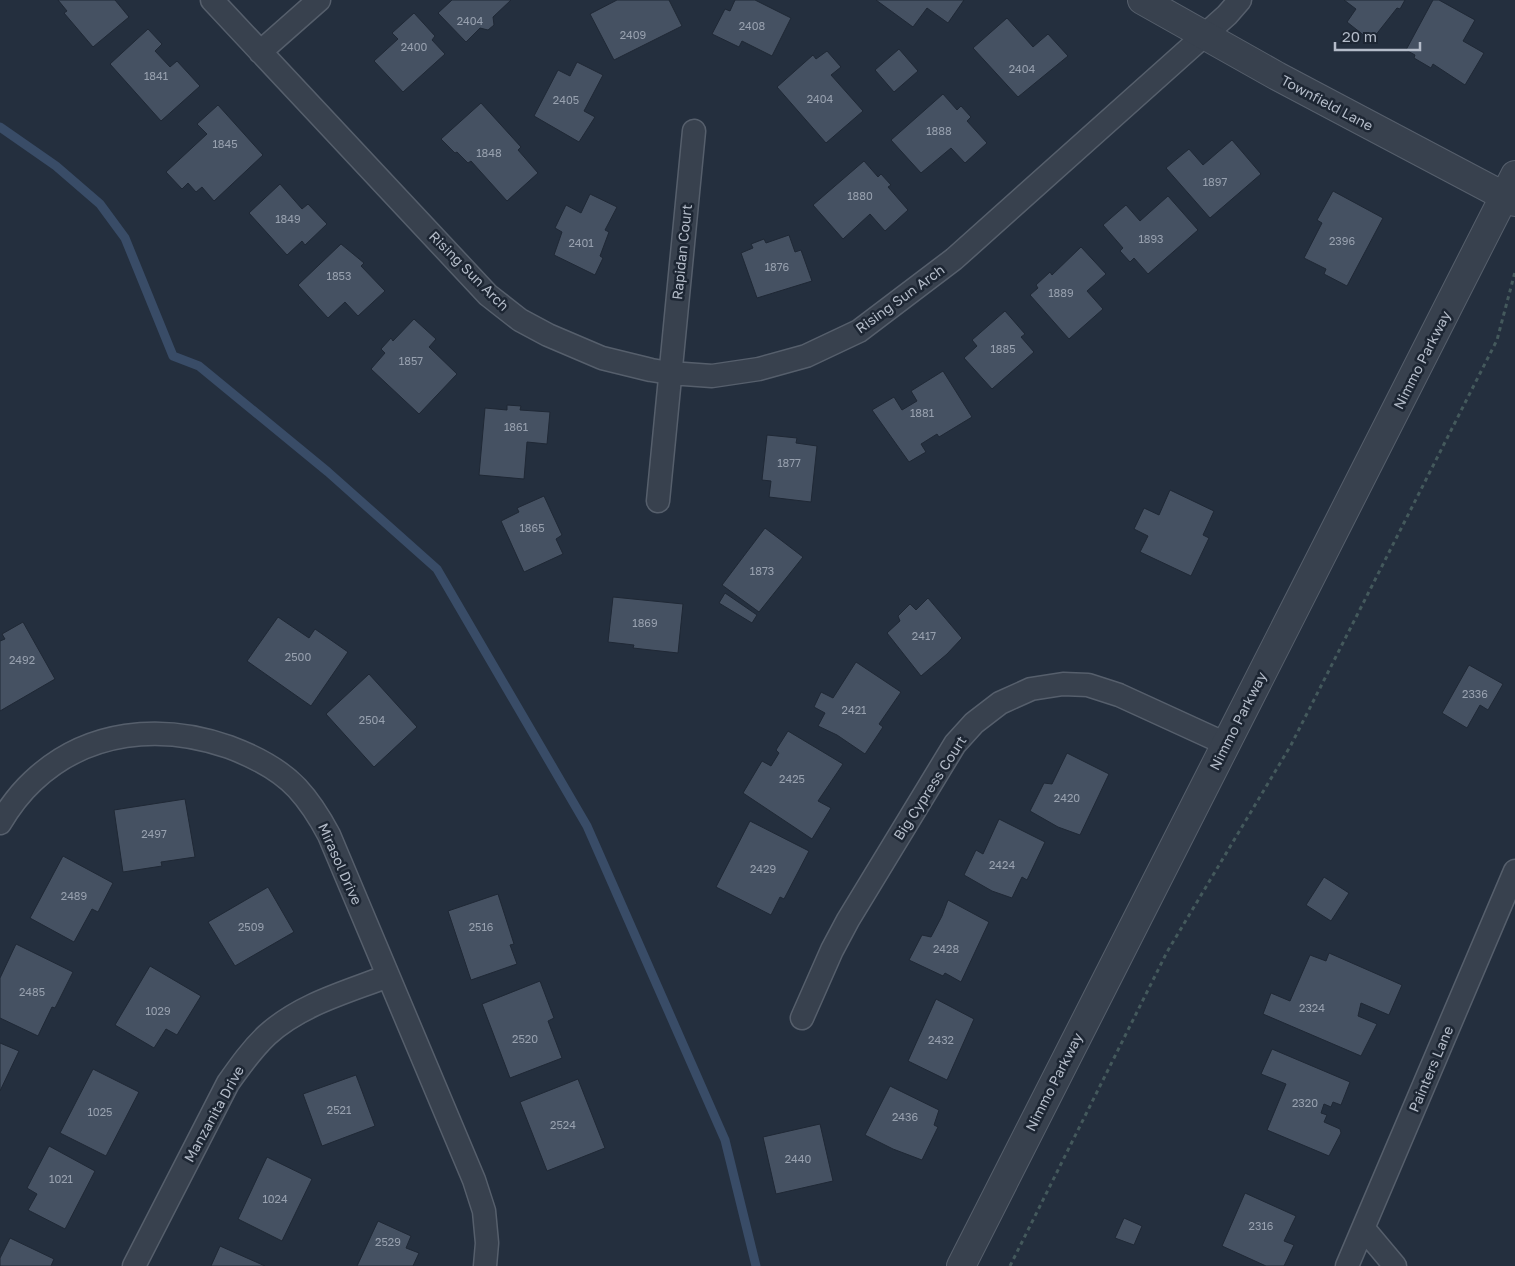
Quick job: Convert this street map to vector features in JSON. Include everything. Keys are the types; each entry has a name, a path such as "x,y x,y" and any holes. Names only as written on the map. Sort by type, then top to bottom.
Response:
{"street":[{"name":"Rising Sun Arch","path":"212,0 488,295 520,320 548,335 602,358 651,370 712,376 760,369 806,356 859,331 954,259 1227,15 1240,0"},
{"path":"260,52 319,0"},
{"name":"Townfield Lane","path":"1142,0 1278,76 1512,191"},
{"name":"Rapidan Court","path":"658,501 694,131"},
{"name":"Nimmo Parkway","path":"961,1266 1226,744 1512,191"},
{"name":"Big Cypress Court","path":"802,1018 832,950 848,920 955,744 974,723 1000,703 1031,689 1062,684 1088,685 1119,694 1226,744"},
{"name":"Mirasol Drive","path":"0,822 32,781 55,763 80,748 108,739 140,734 175,734 208,740 241,751 271,766 296,787 314,809 330,835 474,1180 484,1211 487,1243 485,1266"},
{"name":"Painters Lane","path":"1347,1266 1515,871"},
{"name":"Manzanita Drive","path":"134,1266 228,1083 248,1055 268,1034 293,1016 317,1003 388,976"},
{"path":"1364,1229 1395,1266"}],"path":[{"path":"1010,1266 1167,952 1291,745 1497,340 1515,272"}],"building":[{"path":"58,0 115,0 129,17 93,47 64,13 67,11"},
{"path":"452,0 511,0 493,17 494,25 488,30 480,28 466,42 438,13"},
{"path":"617,0 669,0 682,26 614,60 590,14"},
{"path":"735,0 755,0 791,18 772,56 742,41 739,47 712,34 725,9 730,11"},
{"path":"876,0 964,0 948,23 927,8 913,27"},
{"path":"1344,0 1405,0 1400,9 1397,8 1371,41 1347,22 1356,9"},
{"path":"1433,0 1439,0 1475,20 1463,41 1484,53 1465,85 1433,64 1431,68 1414,58 1415,55 1406,50"},
{"path":"414,13 435,36 432,40 445,54 403,92 374,61 398,39 392,33"},
{"path":"1007,18 1033,47 1048,34 1068,56 1018,97 973,48"},
{"path":"148,29 162,44 155,51 170,67 177,61 200,86 161,121 110,64"},
{"path":"899,49 918,71 894,92 875,70"},
{"path":"827,51 841,67 831,75 863,111 826,143 777,87 813,55 816,59"},
{"path":"577,62 603,75 584,111 595,117 579,142 534,116 558,70 570,76"},
{"path":"943,94 957,110 961,106 971,117 967,121 987,143 965,163 951,148 921,173 891,140"},
{"path":"481,103 521,147 518,150 538,173 507,201 471,161 468,163 441,139"},
{"path":"218,105 263,155 214,201 202,187 196,192 188,183 182,189 166,172 207,134 197,124"},
{"path":"1232,140 1261,174 1210,218 1166,168 1189,149 1203,165"},
{"path":"864,161 878,177 881,174 891,185 888,187 908,210 885,231 870,214 843,239 813,205"},
{"path":"280,184 302,209 308,204 327,224 305,245 302,241 287,255 249,213"},
{"path":"1333,191 1383,218 1347,286 1324,274 1326,269 1304,258 1322,223 1317,220"},
{"path":"590,194 617,207 605,230 609,232 600,256 603,258 595,275 554,255 562,232 555,228 566,205 581,213"},
{"path":"1168,196 1198,230 1148,274 1134,258 1130,262 1120,251 1123,248 1103,225 1126,205 1140,221"},
{"path":"789,235 795,252 801,250 812,281 757,298 741,253 753,248 751,244 764,239 766,243"},
{"path":"341,244 364,263 361,266 385,291 358,316 345,302 328,318 298,285"},
{"path":"1081,247 1106,274 1087,291 1103,309 1069,339 1030,295 1038,288 1036,285 1050,272 1052,275"},
{"path":"1005,311 1025,334 1021,337 1034,352 992,389 964,358 977,346 972,340"},
{"path":"414,319 436,339 429,347 457,374 419,414 371,369 385,353 381,349 391,338 393,341"},
{"path":"943,371 972,417 939,437 937,434 921,444 926,452 909,462 872,410 894,397 902,410 917,401 911,391"},
{"path":"507,405 521,406 520,410 550,412 547,444 527,442 524,479 479,475 485,408 507,410"},
{"path":"767,435 797,438 796,443 817,446 811,502 769,497 771,481 762,480"},
{"path":"1170,490 1214,511 1203,535 1209,538 1191,576 1140,552 1148,536 1134,529 1144,508 1159,515"},
{"path":"544,496 562,535 556,539 563,554 524,572 501,521 519,512 517,508"},
{"path":"765,528 803,557 759,612 722,585"},
{"path":"725,593 757,615 752,623 719,603"},
{"path":"613,597 683,604 678,653 633,648 634,645 608,642"},
{"path":"928,598 962,638 947,654 921,676 887,633 900,621 898,616 910,604 916,610"},
{"path":"278,617 309,638 315,629 348,652 311,706 247,661"},
{"path":"23,622 55,679 0,711 0,641 5,639 2,634"},
{"path":"856,662 901,692 879,724 883,727 865,754 837,735 818,726 825,713 814,707 821,692 833,698"},
{"path":"1469,665 1503,684 1488,710 1480,705 1467,728 1442,713"},
{"path":"369,674 417,727 374,767 326,714"},
{"path":"788,731 843,764 818,801 831,808 812,839 743,793 762,761 771,766 779,753 776,750"},
{"path":"1067,753 1109,774 1080,835 1058,827 1030,811 1044,783 1052,784"},
{"path":"185,799 195,857 161,862 162,866 123,872 114,810"},
{"path":"999,819 1045,842 1027,880 1022,877 1012,898 992,891 964,875 976,850 983,854"},
{"path":"750,821 809,851 784,899 780,897 771,915 716,887"},
{"path":"63,856 113,883 98,912 92,909 74,942 30,918"},
{"path":"1324,877 1349,893 1331,921 1306,905"},
{"path":"268,887 294,932 235,966 208,922"},
{"path":"498,894 514,944 510,945 517,964 471,980 448,911"},
{"path":"948,900 989,922 961,982 945,973 943,976 909,960 922,935 931,937"},
{"path":"16,944 73,972 55,1008 52,1007 38,1036 0,1018 0,978"},
{"path":"1329,953 1402,985 1389,1015 1361,1003 1358,1016 1377,1024 1361,1056 1263,1014 1271,993 1290,1001 1310,955 1326,961"},
{"path":"150,966 201,996 177,1035 166,1029 154,1048 115,1025"},
{"path":"540,981 554,1018 548,1021 562,1058 510,1078 482,1004"},
{"path":"936,999 974,1019 947,1080 908,1061"},
{"path":"0,1043 19,1051 0,1091"},
{"path":"1272,1049 1350,1082 1341,1105 1333,1102 1331,1107 1324,1104 1321,1113 1327,1115 1324,1122 1340,1129 1341,1133 1329,1156 1267,1130 1286,1084 1261,1074"},
{"path":"93,1069 139,1092 106,1156 60,1133"},
{"path":"356,1075 375,1126 322,1146 303,1094"},
{"path":"578,1079 605,1148 547,1171 520,1102"},
{"path":"890,1086 939,1110 934,1125 938,1127 922,1160 893,1149 865,1135"},
{"path":"820,1124 833,1181 776,1194 763,1137"},
{"path":"49,1146 95,1171 65,1229 28,1210 37,1194 27,1188"},
{"path":"267,1157 312,1179 282,1241 238,1219"},
{"path":"1245,1193 1296,1216 1284,1241 1294,1245 1284,1266 1266,1266 1222,1246"},
{"path":"1124,1218 1142,1226 1134,1245 1115,1238"},
{"path":"378,1221 411,1236 406,1248 419,1253 413,1266 357,1266"},
{"path":"10,1238 54,1259 51,1266 0,1266 0,1258"},
{"path":"220,1246 265,1266 211,1266"}],"waterway":[{"path":"0,127 56,166 100,204 125,238 173,356 199,366 328,472 437,569 587,826 725,1140 756,1266"}]}
